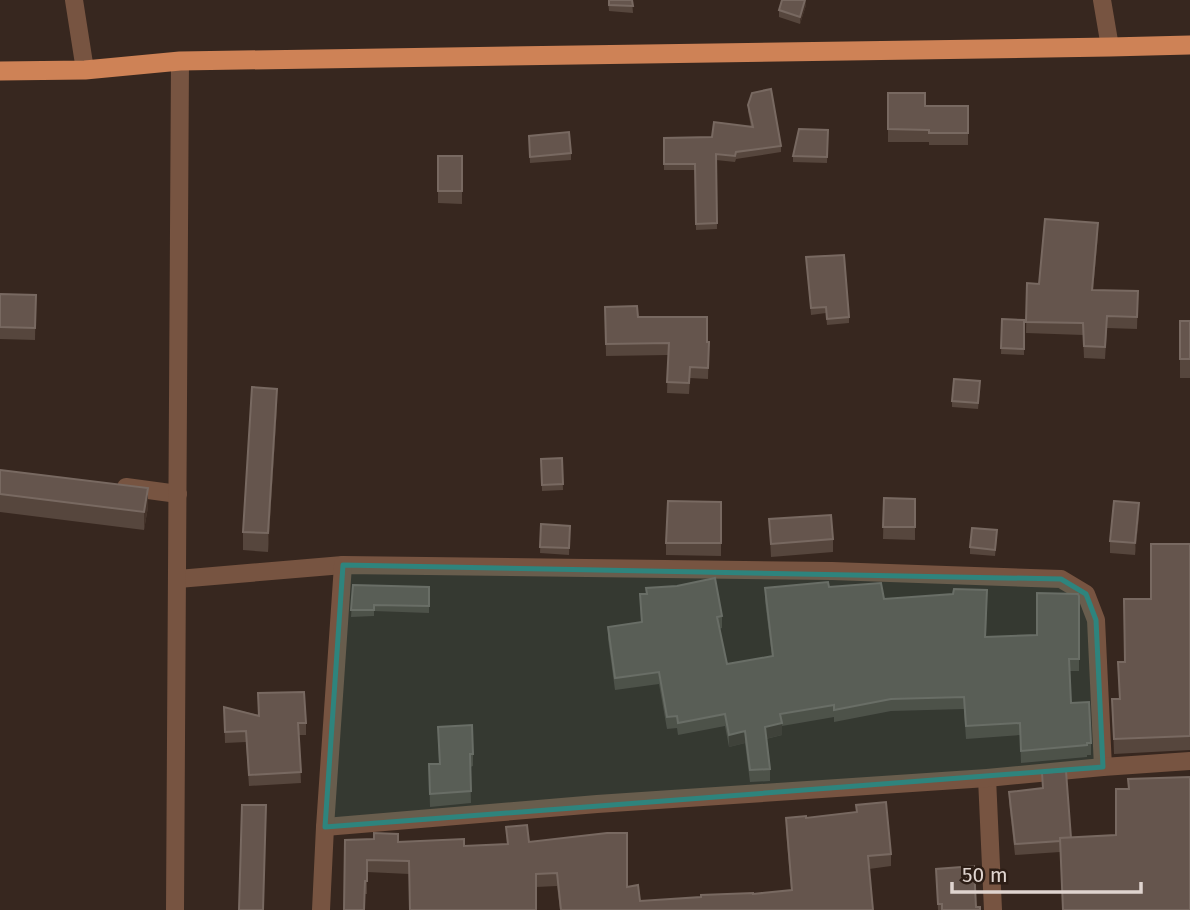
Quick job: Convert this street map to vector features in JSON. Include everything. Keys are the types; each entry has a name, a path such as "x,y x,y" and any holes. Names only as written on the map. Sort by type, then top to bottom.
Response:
{"highway":[{"path":"0,71 85,70 180,61 1190,45"}],"street":[{"path":"74,0 85,70"},
{"path":"1102,0 1110,47"},
{"path":"175,910 180,61"},
{"path":"110,485 178,494"},
{"path":"178,579 343,565 832,571 1061,579 1086,594 1096,620 1103,766"},
{"path":"321,910 343,565"},
{"path":"325,827 597,804 987,778 1103,766 1190,761"},
{"path":"987,778 993,910"}],"highlighted area":[{"path":"343,565 1061,579 1086,594 1096,620 1103,767 325,827"}],"building":[{"path":"609,0 632,0 633,6 609,5"},
{"path":"782,0 805,0 800,17 779,10"},
{"path":"771,89 781,146 736,152 735,156 716,154 717,223 696,224 695,164 664,164 664,138 712,137 714,122 753,127 748,105 752,93"},
{"path":"888,93 925,93 925,106 968,106 968,133 888,129"},
{"path":"799,129 828,130 827,157 793,156"},
{"path":"569,132 571,153 530,157 529,136"},
{"path":"438,156 462,156 462,191 438,191"},
{"path":"1045,219 1098,223 1092,290 1138,291 1137,317 1107,316 1105,347 1084,346 1083,323 1026,322 1027,283 1039,284"},
{"path":"844,255 849,317 827,319 826,307 811,308 806,257"},
{"path":"0,294 36,295 35,328 0,327"},
{"path":"637,306 638,317 707,317 708,368 690,367 689,383 667,382 669,343 606,344 605,307"},
{"path":"1002,319 1024,320 1024,349 1001,348"},
{"path":"1180,321 1190,321 1190,359 1180,359"},
{"path":"954,379 980,381 978,403 952,401"},
{"path":"252,387 277,389 268,533 243,532"},
{"path":"562,458 563,484 542,485 541,459"},
{"path":"0,470 148,488 144,512 0,494"},
{"path":"884,498 915,499 915,527 883,527"},
{"path":"668,501 721,502 721,543 666,543"},
{"path":"1114,501 1139,503 1135,543 1110,541"},
{"path":"831,515 833,539 771,544 769,519"},
{"path":"541,524 570,526 569,548 540,547"},
{"path":"972,528 997,530 995,550 970,547"},
{"path":"1151,544 1190,544 1190,736 1114,739 1112,699 1120,699 1118,662 1125,662 1124,599 1151,599"},
{"path":"715,578 722,616 717,617 727,664 773,656 765,588 828,582 829,587 881,583 884,599 953,594 954,589 987,590 985,637 1037,635 1037,593 1078,594 1079,659 1069,659 1071,703 1089,702 1091,743 1021,751 1020,723 966,726 964,697 891,699 834,710 834,705 780,714 782,723 765,727 770,769 750,770 745,731 729,735 725,714 678,723 677,716 667,717 659,672 615,678 608,627 642,622 640,594 647,594 646,588 677,586"},
{"path":"353,585 429,587 429,606 374,605 374,610 351,610"},
{"path":"304,692 306,723 298,723 301,772 249,775 246,731 225,732 224,707 259,716 258,693"},
{"path":"472,725 471,791 430,794 429,764 440,764 438,727"},
{"path":"1066,771 1071,838 1015,844 1009,792 1043,788 1042,773"},
{"path":"1190,777 1190,910 1063,910 1060,838 1116,835 1116,789 1129,789 1128,779"},
{"path":"886,802 891,854 868,856 873,910 561,910 557,873 536,874 536,910 410,910 409,861 367,860 364,910 344,910 345,840 374,839 374,833 398,834 398,842 464,839 464,846 508,844 506,827 527,825 529,842 627,833 627,887 638,885 640,901 792,890 786,818 857,812 856,805"},
{"path":"242,805 266,805 263,910 239,910"},
{"path":"974,866 976,907 980,907 980,910 942,910 942,904 938,904 936,869"}]}
